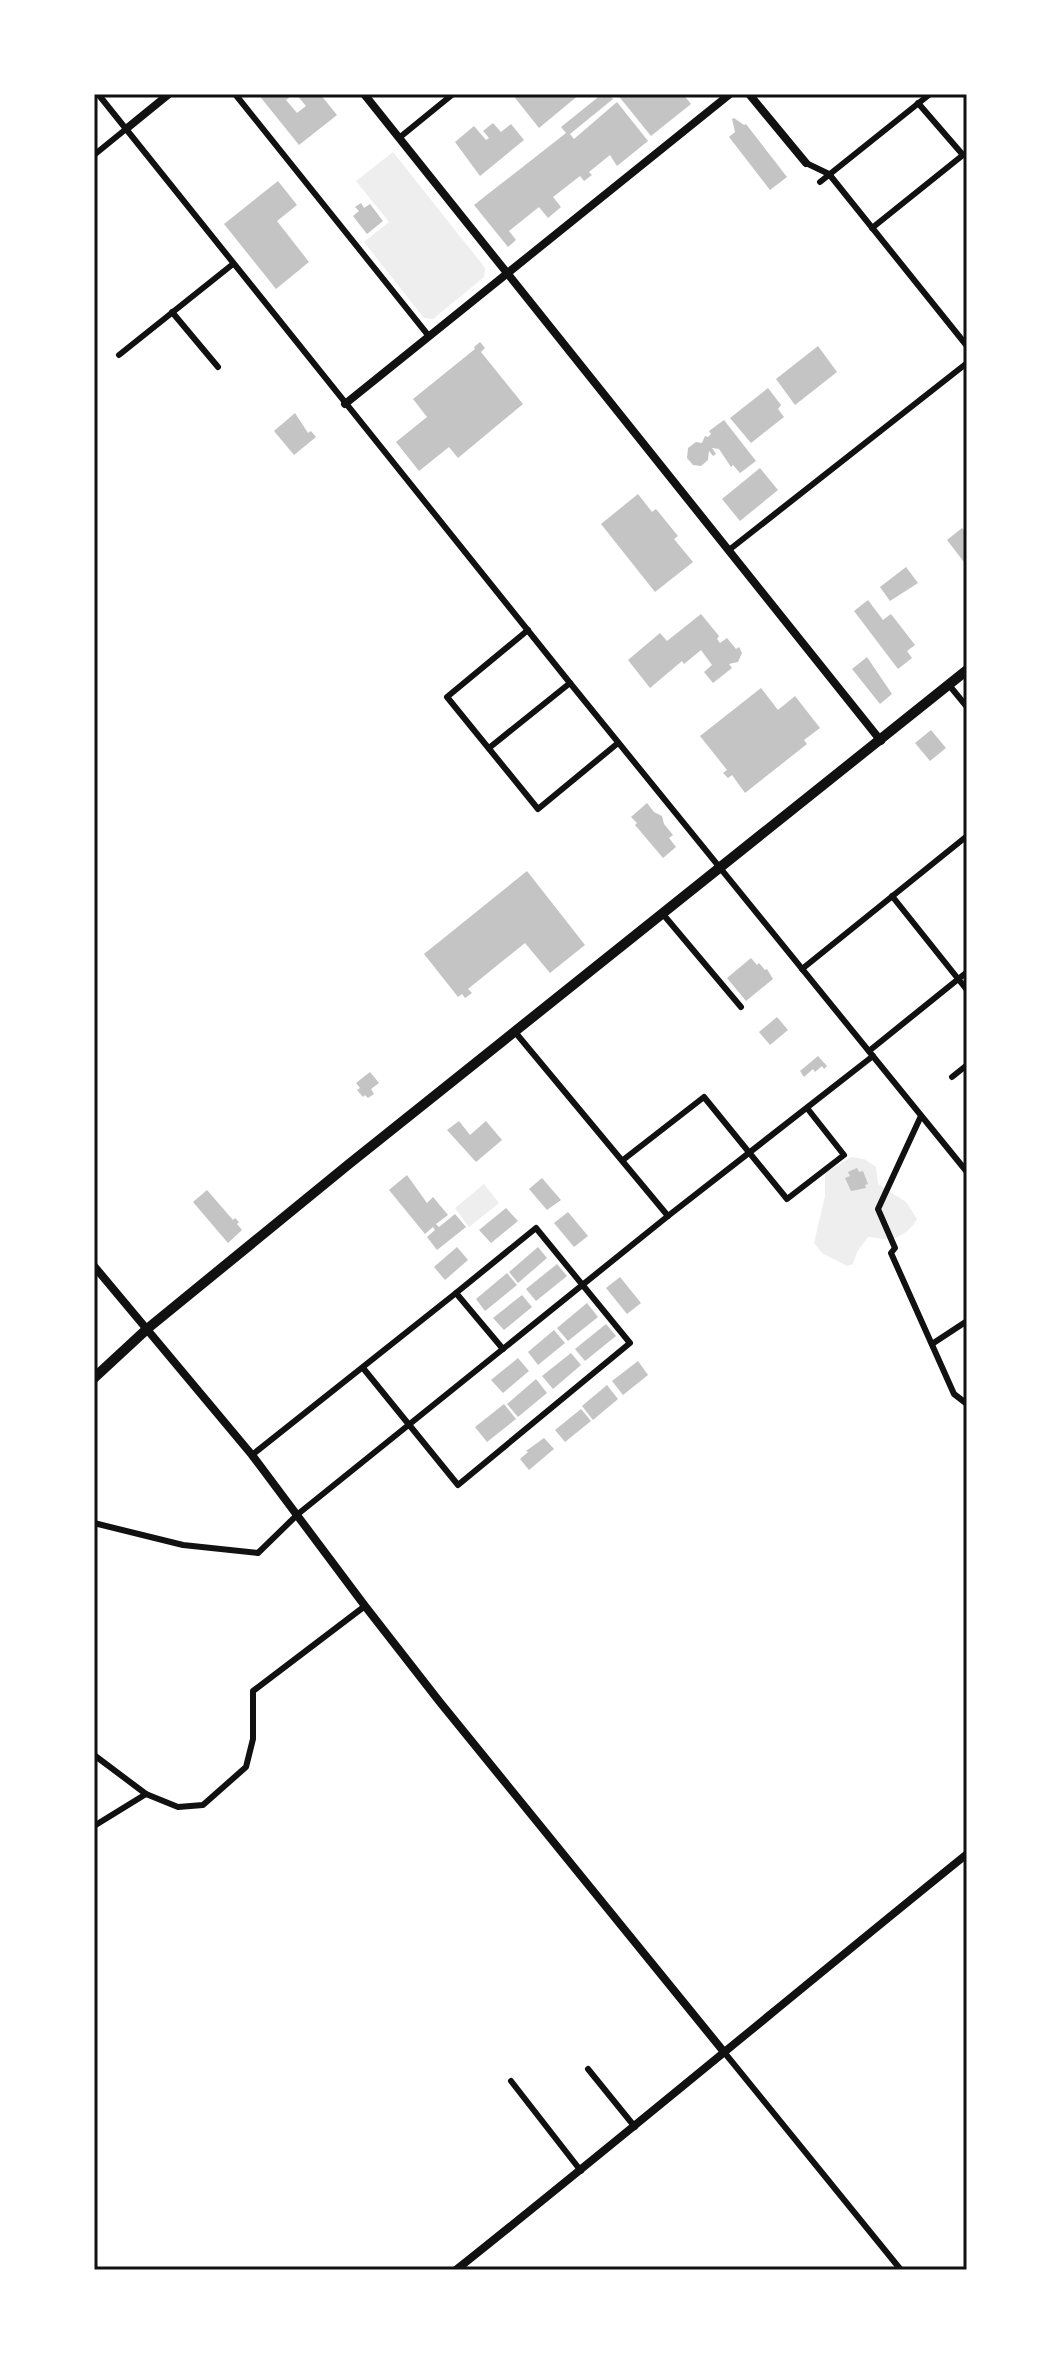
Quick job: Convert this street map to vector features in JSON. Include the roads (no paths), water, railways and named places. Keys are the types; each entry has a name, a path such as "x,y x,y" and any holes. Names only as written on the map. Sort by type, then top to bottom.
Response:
{"main road":[{"path":"94,1378 147,1329 349,1164 967,670"}],"street":[{"path":"98,94 618,743 966,1169"},
{"path":"94,155 169,94"},
{"path":"235,94 428,335"},
{"path":"364,94 881,741"},
{"path":"399,138 453,94"},
{"path":"345,404 730,94"},
{"path":"749,94 806,163 829,174 967,346"},
{"path":"820,182 930,94"},
{"path":"872,228 963,155 918,103"},
{"path":"119,355 233,264"},
{"path":"172,312 218,367"},
{"path":"729,550 967,363"},
{"path":"528,630 447,697 538,809 618,743"},
{"path":"489,748 570,683"},
{"path":"949,685 967,707"},
{"path":"802,969 966,839"},
{"path":"892,896 967,990"},
{"path":"662,913 741,1007"},
{"path":"94,1523 183,1545 258,1553 298,1514 807,1108 967,972"},
{"path":"515,1032 668,1216"},
{"path":"952,1077 967,1065"},
{"path":"623,1160 704,1097 787,1199 844,1155 807,1108"},
{"path":"921,1116 878,1209 895,1248 891,1253 954,1394 967,1404"},
{"path":"252,1455 536,1228 630,1343 458,1485 363,1368"},
{"path":"94,1266 252,1455 448,1713 901,2270"},
{"path":"456,1293 503,1349"},
{"path":"932,1344 967,1321"},
{"path":"94,1755 146,1794 178,1807 203,1805 246,1767 253,1739 253,1691 365,1606"},
{"path":"94,1826 146,1794"},
{"path":"456,2270 967,1854"},
{"path":"588,2069 635,2127"},
{"path":"511,2081 581,2171"}]}
